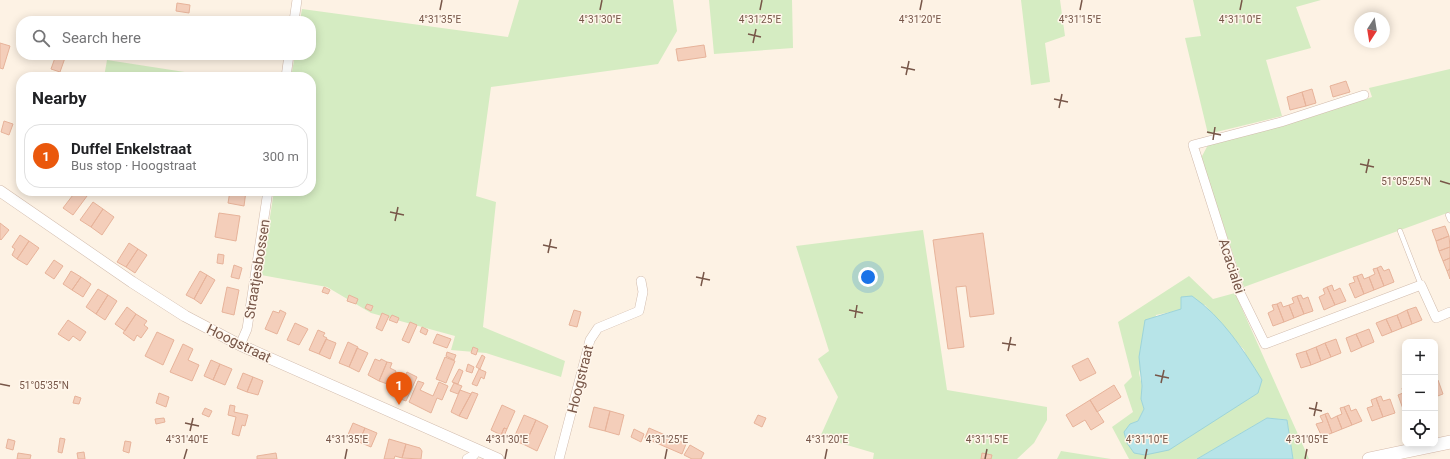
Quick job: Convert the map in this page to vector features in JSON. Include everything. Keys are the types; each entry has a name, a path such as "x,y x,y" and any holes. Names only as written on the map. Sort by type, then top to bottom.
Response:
{"main road":[{"path":"1369,459 1450,442"}],"street":[{"path":"295,16 297,0"},
{"path":"287,72 288,60"},
{"name":"Acacialei","path":"1364,96 1281,122 1193,145 1240,293 1265,344 1421,284"},
{"name":"Hoogstraat","path":"0,191 145,291 185,316 240,345 498,459"},
{"name":"Straatjesbossen","path":"240,345 247,329 267,196"},
{"name":"Hoogstraat","path":"559,459 590,340 598,328 640,311 643,292 640,281"},
{"path":"1421,284 1436,318 1450,312"},
{"path":"467,459 474,455 476,450"}],"lane":[{"path":"1400,231 1421,284"}],"green space":[{"path":"519,0 673,0 677,31 658,64 491,87 476,196 496,202 483,327 565,361 561,377 486,353 451,350 455,336 371,313 327,287 261,275 273,196 316,196 316,72 292,72 294,60 316,60 316,16 301,16 302,9 508,37"},
{"path":"709,0 792,0 793,48 714,54"},
{"path":"1021,0 1060,0 1065,36 1045,43 1050,82 1031,85"},
{"path":"1193,0 1321,0 1296,7 1311,48 1266,60 1282,116 1208,134 1185,38 1201,36"},
{"path":"107,60 185,72 105,72"},
{"path":"1450,69 1450,212 1244,287 1201,158 1209,143 1302,120 1372,97 1369,88"},
{"path":"923,230 947,390 1047,407 1047,420 1034,443 1017,459 873,459 874,453 820,437 838,397 818,359 829,351 796,246"},
{"path":"1189,276 1213,299 1235,293 1309,459 1293,459 1287,420 1267,418 1197,459 1129,459 1112,427 1133,412 1124,385 1132,377 1118,322","holes":["1205,305 1244,350 1258,393 1231,409 1130,424 1138,421 1144,409 1141,399 1142,386 1139,373 1156,315"]},
{"path":"1061,451 1111,459 1057,459"}],"water":[{"path":"1192,296 1213,314 1231,334 1247,357 1262,380 1258,393 1169,450 1145,455 1134,453 1127,443 1124,432 1130,424 1138,421 1144,409 1141,399 1142,386 1139,357 1145,320 1181,309 1181,297"},
{"path":"1267,418 1287,420 1293,459 1197,459"}],"building":[{"path":"177,3 190,5 189,13 176,11"},
{"path":"0,43 10,46 3,69 0,68"},
{"path":"704,45 706,57 678,61 676,49"},
{"path":"54,60 64,60 60,72 51,69"},
{"path":"1346,81 1350,92 1333,97 1330,86"},
{"path":"1312,89 1316,103 1306,106 1302,92"},
{"path":"1302,92 1306,106 1290,110 1287,97"},
{"path":"4,121 13,124 9,135 1,132"},
{"path":"72,196 87,196 73,215 63,208"},
{"path":"229,196 245,196 244,206 228,203"},
{"path":"93,202 103,209 91,227 80,220"},
{"path":"103,209 114,217 102,235 91,227"},
{"path":"219,213 240,216 236,241 215,237"},
{"path":"0,223 9,230 1,240 0,239"},
{"path":"1445,226 1449,236 1436,241 1432,230"},
{"path":"983,233 994,314 970,317 966,286 956,287 964,347 948,349 933,240"},
{"path":"20,235 29,241 17,259 12,255 15,249 12,247"},
{"path":"1449,236 1450,247 1439,251 1436,241"},
{"path":"29,241 39,248 27,265 17,259"},
{"path":"129,243 138,249 126,267 117,262"},
{"path":"1450,247 1450,258 1443,261 1439,251"},
{"path":"138,249 147,255 135,273 126,267"},
{"path":"218,254 224,255 223,264 217,263"},
{"path":"1450,258 1450,269 1447,271 1443,261"},
{"path":"54,260 63,266 54,279 45,273"},
{"path":"234,265 242,268 239,279 231,277"},
{"path":"1381,266 1384,271 1389,269 1394,282 1384,286 1377,268"},
{"path":"1377,268 1384,286 1374,290 1369,277 1375,274 1373,269"},
{"path":"1450,269 1450,279 1447,271"},
{"path":"71,271 81,277 72,290 63,284"},
{"path":"200,271 207,275 194,299 186,295"},
{"path":"1362,274 1364,279 1369,277 1374,290 1364,294 1357,276"},
{"path":"207,275 215,280 201,304 194,299"},
{"path":"1357,276 1364,294 1355,298 1349,284 1355,282 1353,277"},
{"path":"81,277 91,284 83,297 72,290"},
{"path":"1332,285 1334,291 1340,288 1346,301 1335,305 1327,287"},
{"path":"227,287 239,290 234,315 222,312"},
{"path":"324,287 330,290 328,294 322,292"},
{"path":"1327,287 1335,305 1324,310 1319,297 1325,294 1323,289"},
{"path":"98,289 108,295 96,314 86,307"},
{"path":"108,295 117,301 105,320 96,314"},
{"path":"349,295 358,299 356,304 347,301"},
{"path":"1301,295 1303,299 1308,297 1313,311 1304,314 1297,296"},
{"path":"1297,296 1304,314 1294,318 1289,305 1294,303 1292,298"},
{"path":"1281,302 1283,307 1289,305 1294,318 1284,322 1277,304"},
{"path":"367,304 373,306 371,311 365,308"},
{"path":"1277,304 1284,322 1273,326 1268,313 1274,310 1272,305"},
{"path":"127,307 136,314 125,331 115,324"},
{"path":"1416,307 1422,320 1412,324 1407,310"},
{"path":"280,310 286,313 277,334 265,329 273,311 279,313"},
{"path":"574,310 581,312 577,327 569,325"},
{"path":"1407,310 1412,324 1402,328 1397,315"},
{"path":"382,313 389,316 382,331 376,328"},
{"path":"136,314 147,321 144,325 148,328 141,338 137,335 134,341 123,333"},
{"path":"392,315 399,318 397,323 389,320"},
{"path":"1397,315 1402,328 1392,332 1386,319"},
{"path":"1386,319 1392,332 1382,336 1376,323"},
{"path":"68,320 86,332 80,341 73,336 69,341 58,334"},
{"path":"410,322 417,325 409,343 402,340"},
{"path":"295,323 308,329 299,345 287,340"},
{"path":"422,327 428,330 426,335 420,332"},
{"path":"1369,329 1374,342 1362,347 1356,334"},
{"path":"318,330 325,333 323,336 327,338 319,354 309,350"},
{"path":"157,332 174,340 163,365 145,356"},
{"path":"437,334 451,339 447,348 433,343"},
{"path":"1356,334 1362,347 1351,352 1346,338"},
{"path":"326,339 336,343 330,359 319,354"},
{"path":"1336,339 1341,353 1331,357 1325,343"},
{"path":"348,342 358,347 349,367 339,363"},
{"path":"1325,343 1331,357 1321,361 1316,347"},
{"path":"183,344 193,349 188,360 199,365 192,381 170,372"},
{"path":"473,347 478,349 476,355 471,353"},
{"path":"1316,347 1321,361 1311,365 1306,351"},
{"path":"357,348 368,353 359,372 349,367"},
{"path":"1306,351 1311,365 1301,368 1296,354"},
{"path":"447,352 456,355 454,360 446,356"},
{"path":"482,355 485,357 480,369 476,367"},
{"path":"445,357 455,361 446,383 436,379"},
{"path":"1088,358 1096,373 1080,381 1072,366"},
{"path":"375,359 380,361 381,359 387,362 379,381 368,375"},
{"path":"211,360 220,364 213,380 204,376"},
{"path":"387,362 392,363 390,368 396,371 390,385 379,381"},
{"path":"220,364 232,369 225,385 213,380"},
{"path":"468,364 474,367 472,373 466,371"},
{"path":"459,369 463,371 458,384 452,382"},
{"path":"479,369 486,372 484,379 481,377 477,386 472,384"},
{"path":"407,372 417,377 406,401 395,397"},
{"path":"243,373 253,377 247,392 237,388"},
{"path":"253,377 263,381 258,395 247,392"},
{"path":"1438,380 1443,394 1438,396"},
{"path":"418,381 424,383 420,390 433,396 439,382 448,386 442,400 437,398 431,413 409,402"},
{"path":"454,383 462,386 458,394 450,391"},
{"path":"1114,385 1121,397 1097,412 1090,400"},
{"path":"460,390 471,394 459,416 451,412"},
{"path":"472,392 478,394 467,419 459,416"},
{"path":"159,393 169,397 166,407 156,403"},
{"path":"1402,393 1402,406 1398,395"},
{"path":"75,396 81,398 79,404 73,403"},
{"path":"1381,396 1383,401 1390,399 1395,413 1383,417 1376,398"},
{"path":"1376,398 1383,417 1372,421 1367,408 1373,406 1371,400"},
{"path":"1090,400 1104,422 1091,430 1085,420 1073,427 1066,415"},
{"path":"230,405 235,406 234,412 248,415 245,426 242,425 239,436 232,434 236,417 228,415"},
{"path":"502,405 515,411 507,429 504,428 501,435 491,430"},
{"path":"1349,405 1351,411 1356,409 1362,421 1352,425 1344,407"},
{"path":"594,407 610,411 605,431 589,427"},
{"path":"1344,407 1352,425 1342,429 1337,416 1342,414 1340,408"},
{"path":"205,408 212,411 209,417 202,414"},
{"path":"610,411 624,415 619,435 605,431"},
{"path":"1328,413 1331,419 1337,416 1342,429 1332,433 1325,414"},
{"path":"1325,414 1332,433 1322,437 1316,424 1323,422 1320,416"},
{"path":"524,415 536,420 525,445 513,440"},
{"path":"758,415 766,418 762,427 754,423"},
{"path":"164,418 165,422 156,424 155,419"},
{"path":"536,420 548,426 537,451 525,445"},
{"path":"353,423 365,428 359,442 347,437"},
{"path":"365,428 377,433 371,447 359,442"},
{"path":"504,428 507,429 504,436 501,435"},
{"path":"649,428 686,444 682,454 645,438"},
{"path":"634,429 644,434 641,442 631,437"},
{"path":"60,438 65,439 62,453 58,452"},
{"path":"8,439 15,441 13,450 6,448"},
{"path":"389,439 406,444 402,458 395,456 394,459 384,459"},
{"path":"125,441 131,442 129,453 123,451"},
{"path":"406,444 420,448 422,451 421,459 402,458"},
{"path":"690,445 704,453 701,459 692,459 684,455"},
{"path":"84,452 85,459 78,459 77,453"},
{"path":"18,453 31,455 30,459 17,459"},
{"path":"276,453 277,459 257,459 257,456"},
{"path":"982,453 992,455 991,459 981,459"}],"place":[{"name":"Duffel Enkelstraat","path":"399,405"}]}
